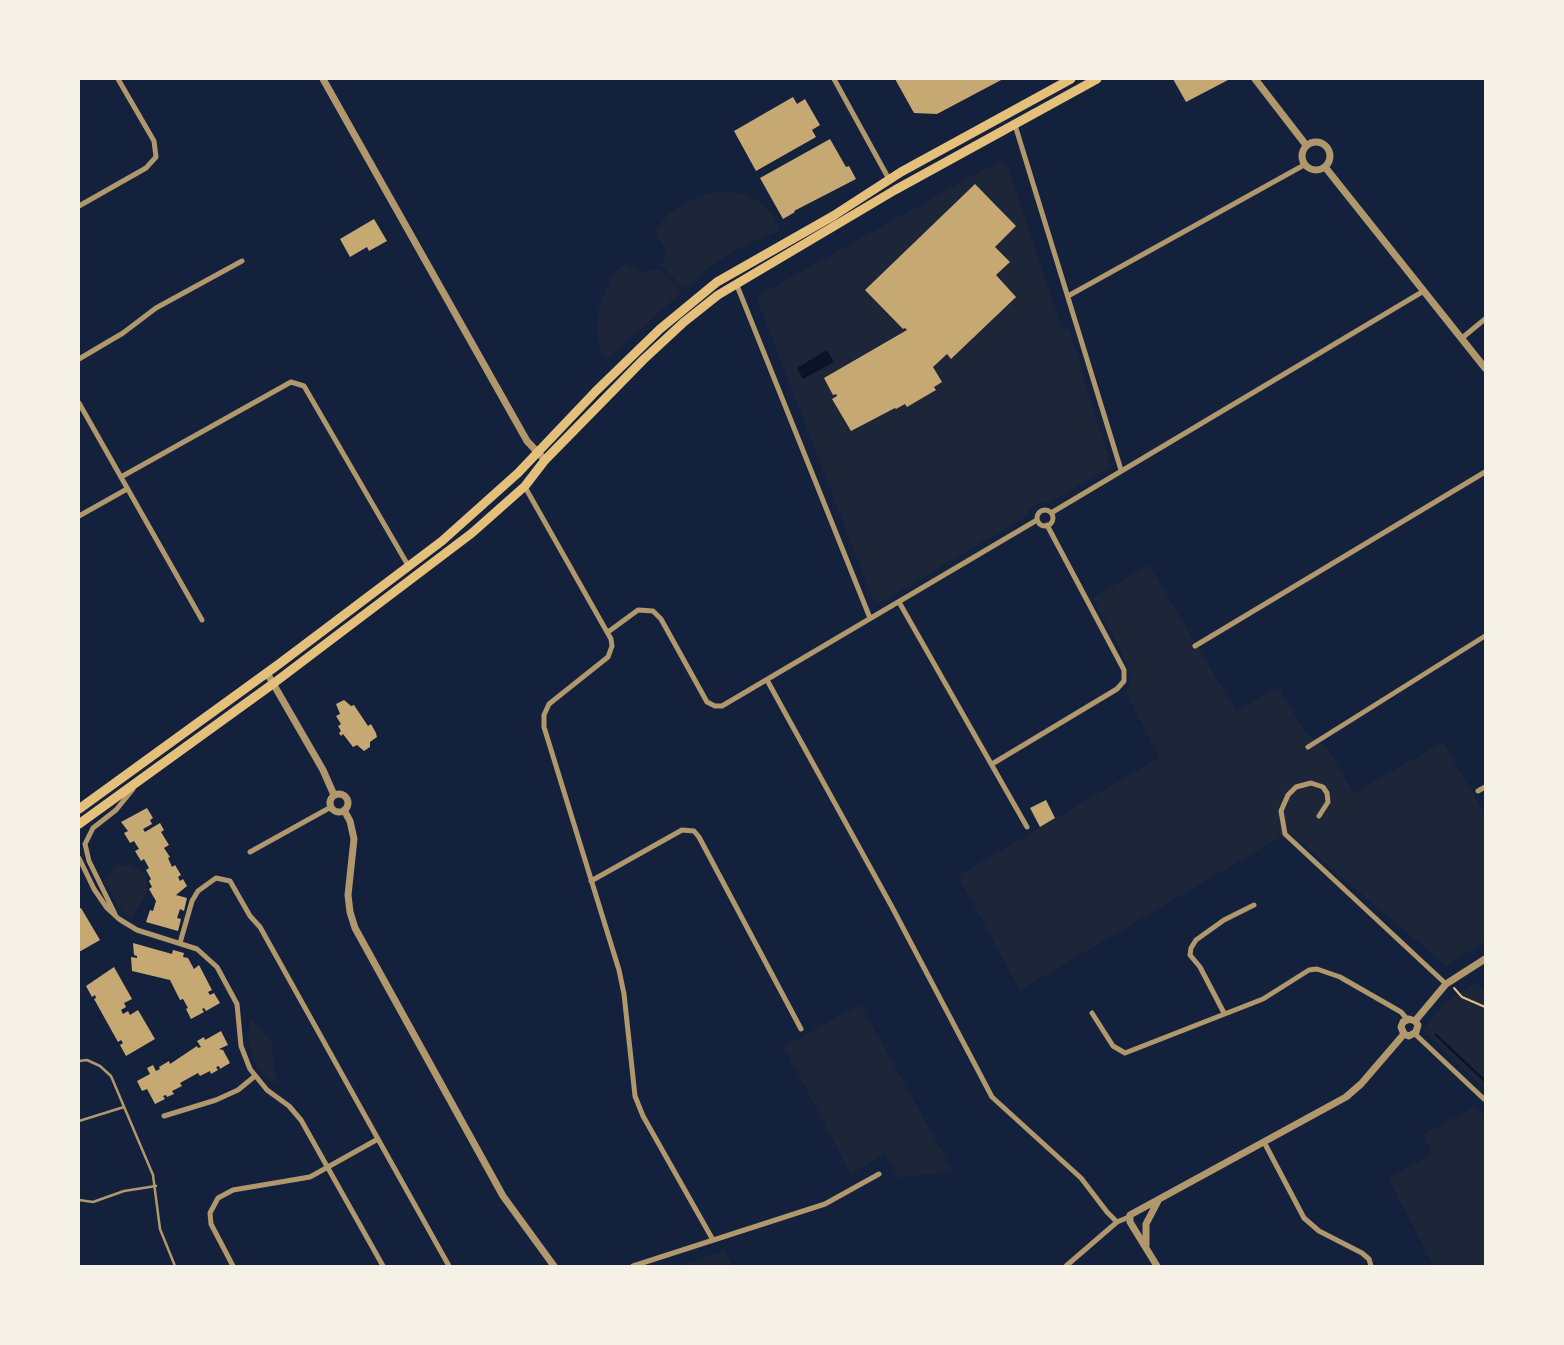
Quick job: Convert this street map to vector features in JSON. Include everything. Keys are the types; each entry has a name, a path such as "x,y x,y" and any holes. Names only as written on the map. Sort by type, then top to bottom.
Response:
{"highway":[{"path":"79,808 267,673 442,541 518,473 660,329 717,282 833,216 889,179 1071,79"},
{"path":"79,824 274,684 472,533 524,486 545,460 667,337 736,283 895,190 1097,79"}],"street":[{"path":"79,206 146,168 156,157 154,141 118,79"},
{"path":"323,79 527,441 545,460"},
{"path":"834,79 895,190"},
{"path":"1255,79 1307,145"},
{"path":"1015,125 1121,470"},
{"path":"1314,142 1324,145 1330,155 1325,167 1317,171 1304,165 1302,152 1307,145 1314,142"},
{"path":"1068,296 1304,165"},
{"path":"1325,167 1485,368"},
{"path":"79,359 123,333 156,308 242,261"},
{"path":"736,283 870,618"},
{"path":"1051,513 1422,292"},
{"path":"1461,338 1485,320"},
{"path":"121,477 291,382 304,386 409,567"},
{"path":"79,403 202,620"},
{"path":"1195,646 1485,472"},
{"path":"524,486 608,632 612,646 608,657 553,699 543,720 622,982 633,1086 639,1106 713,1240"},
{"path":"79,516 127,489"},
{"path":"608,632 638,610 645,609 656,613 707,702 715,706 726,705 1037,520 1040,512 1044,510 1051,513"},
{"path":"1037,520 1041,525 1047,525 1052,520 1051,513"},
{"path":"992,764 1118,689 1124,681 1124,670 1047,525"},
{"path":"899,602 1027,827"},
{"path":"1308,747 1485,636"},
{"path":"267,673 323,770 334,795"},
{"path":"767,680 892,907 992,1097 1082,1178 1117,1222"},
{"path":"118,919 89,861 85,844 93,828 116,810 138,782"},
{"path":"1320,817 1328,802 1323,787 1311,783 1296,787 1288,794 1281,811 1284,834 1446,984"},
{"path":"1478,791 1485,787"},
{"path":"331,807 334,795"},
{"path":"334,795 343,795 346,799 344,810"},
{"path":"331,807 338,811 344,810"},
{"path":"250,852 331,807"},
{"path":"344,810 354,838 348,895 355,928 503,1196 554,1266"},
{"path":"591,881 682,830 694,831 802,1029"},
{"path":"79,858 94,889 118,919 137,930 203,952 217,967 237,1004 241,1046 255,1076 302,1120 382,1266"},
{"path":"180,943 192,901 198,891 216,878 230,881 250,916 260,927 449,1266"},
{"path":"1224,1013 1191,955 1191,948 1196,940 1224,920 1254,905"},
{"path":"1404,1034 1402,1024 1411,1020 1446,984 1485,960"},
{"path":"1092,1013 1113,1046 1125,1054 1263,999 1309,970 1317,970 1340,977 1401,1012 1418,1027 1415,1034"},
{"path":"1066,1266 1117,1222 1346,1097 1404,1034"},
{"path":"1404,1034 1415,1034"},
{"path":"1415,1034 1485,1100"},
{"path":"164,1116 216,1100 238,1090 255,1076"},
{"path":"233,1266 211,1224 210,1213 218,1198 233,1190 305,1179 378,1139"},
{"path":"1264,1142 1304,1218 1319,1231 1362,1253 1369,1259 1371,1266"},
{"path":"633,1266 825,1204 879,1174"},
{"path":"1146,1246 1146,1223 1159,1198"},
{"path":"1129,1217 1157,1266"}],"lane":[{"path":"79,1061 86,1060 104,1069 111,1076 149,1162 156,1186 160,1229 175,1266"},
{"path":"79,1121 124,1107"},
{"path":"79,1200 93,1202 124,1191 156,1186"}],"path":[{"path":"1458,993 1485,1007"}],"shaded area":[{"path":"999,161 1007,165 1063,330 1069,328 1111,467 1048,503 1038,503 1028,509 1027,516 879,603 873,599 758,302 761,294"},
{"path":"715,192 742,193 756,199 773,215 780,230 738,249 711,266 685,289 662,266 666,250 656,229 681,205"},
{"path":"625,264 643,273 659,269 682,292 606,360 597,337 598,311 611,278"},
{"path":"827,350 834,362 803,379 797,368"},
{"path":"1149,565 1236,711 1278,687 1306,734 1326,746 1354,793 1443,742 1485,814 1485,941 1446,966 1289,832 1020,990 958,876 1160,757 1126,693 1130,684 1128,665 1093,598"},
{"path":"116,865 132,865 146,876 147,892 132,918 120,909 104,880"},
{"path":"1476,983 1485,989 1485,1090 1423,1030 1444,1004"},
{"path":"860,1004 953,1171 899,1178 885,1154 851,1174 784,1047"},
{"path":"251,1019 272,1042 274,1071 280,1085 262,1074 252,1057 248,1034"},
{"path":"1475,1107 1485,1116 1485,1266 1434,1266 1388,1178 1433,1154 1423,1134"},
{"path":"724,1251 733,1266 684,1265"}],"building":[{"path":"895,79 1003,79 937,114 914,113"},
{"path":"1173,79 1230,79 1186,102"},
{"path":"793,97 797,104 805,99 820,125 812,130 816,137 756,171 734,131"},
{"path":"830,139 856,179 783,219 760,178"},
{"path":"975,184 1016,226 995,247 1010,262 996,275 1016,297 951,359 947,354 933,367 942,382 934,387 936,390 907,407 905,404 895,408 851,431 832,399 836,394 833,395 824,378 907,330 865,290"},
{"path":"374,219 387,241 369,251 367,247 350,257 340,239"},
{"path":"344,700 351,706 354,705 376,733 377,737 364,751 357,745 353,747 343,734 341,736 339,733 341,731 338,726 341,724 336,716 340,714 336,704"},
{"path":"1046,800 1055,818 1040,827 1030,808"},
{"path":"147,808 153,818 150,820 152,824 143,829 145,832 160,823 164,830 161,832 169,845 164,848 170,857 168,858 172,867 175,865 181,875 178,877 180,881 183,879 187,886 176,895 187,898 184,911 180,909 177,918 181,919 178,931 146,922 156,901 149,889 152,887 149,881 151,879 146,870 149,868 135,851 139,849 134,841 130,843 124,833 128,831 121,822"},
{"path":"81,908 100,940 79,952 79,909"},
{"path":"133,943 172,954 173,950 184,953 183,957 188,958 194,969 199,965 212,990 208,992 210,995 214,993 220,1003 206,1011 202,1009 204,1012 191,1019 186,1009 188,1008 183,999 180,1000 170,980 132,971 131,957 137,958 134,955"},
{"path":"114,967 132,999 124,1003 126,1007 121,1010 123,1014 128,1011 130,1015 138,1010 155,1039 126,1056 120,1045 123,1043 121,1040 118,1042 94,999 95,995 92,997 86,986"},
{"path":"221,1031 228,1045 219,1049 223,1050 230,1063 220,1069 219,1066 216,1067 218,1070 211,1074 210,1071 200,1076 198,1073 180,1083 182,1086 172,1091 174,1094 163,1096 165,1099 155,1104 147,1089 142,1091 137,1081 150,1074 147,1068 153,1065 156,1071 169,1061 170,1064 197,1046 201,1047 197,1041 204,1037 205,1040"}],"waterway":[{"path":"1436,1035 1485,1081"}]}
